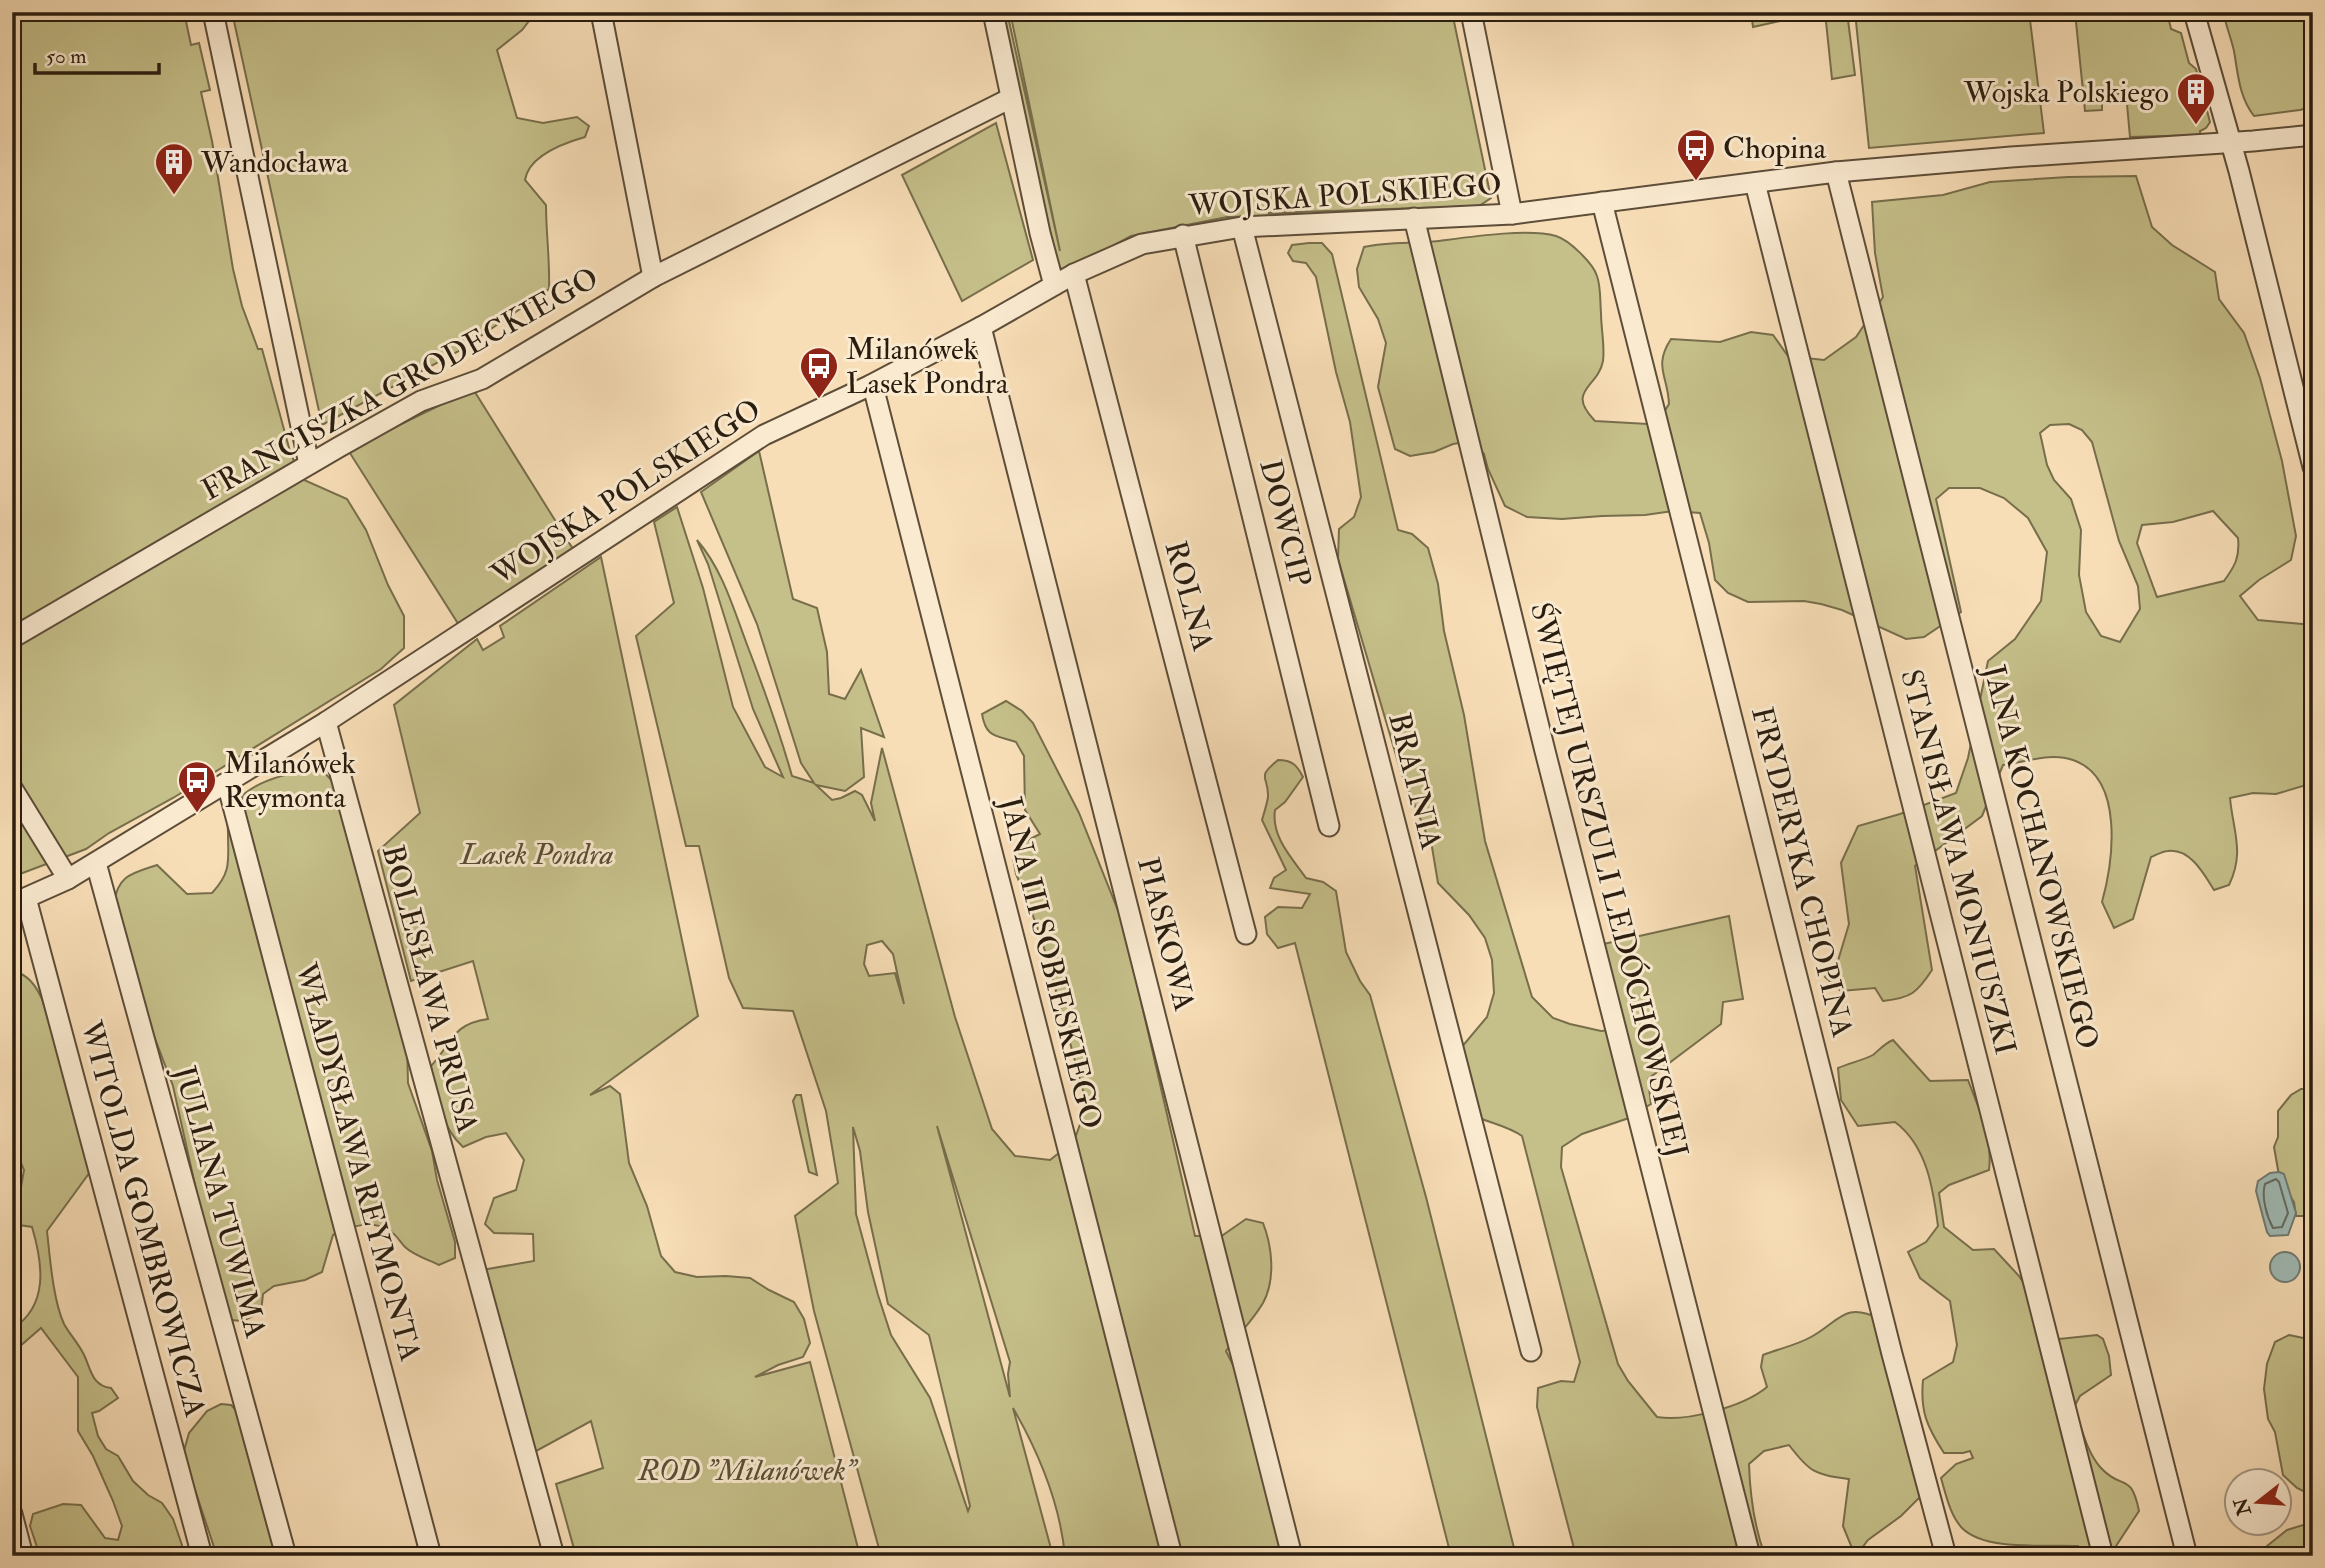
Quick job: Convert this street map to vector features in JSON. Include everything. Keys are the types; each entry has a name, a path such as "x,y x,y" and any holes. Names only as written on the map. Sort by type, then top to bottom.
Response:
{"street":[{"path":"213,12 309,464"},
{"path":"601,12 653,277"},
{"path":"993,12 1040,233 1054,285"},
{"path":"1471,12 1512,214"},
{"path":"2194,12 2313,467"},
{"name":"FRANCISZKA GRODECKIEGO","path":"12,638 421,401 482,379 653,277 1011,99"},
{"name":"WOJSKA POLSKIEGO","path":"19,901 96,863 326,722 764,435 871,385 1074,274 1142,244 1242,227 1512,214 1836,172 2313,135"},
{"name":"JANA KOCHANOWSKIEGO","path":"1836,172 2187,1556"},
{"name":"STANISŁAWA MONIUSZKI","path":"1755,183 2103,1556"},
{"name":"FRYDERYKA CHOPINA","path":"1602,202 1892,1354 1946,1556"},
{"name":"ŚWIĘTEJ URSZULI LEDÓCHOWSKIEJ","path":"1414,218 1545,751 1751,1556"},
{"name":"BRATNIA","path":"1242,227 1531,1350"},
{"name":"DOWCIP","path":"1183,235 1329,826"},
{"name":"ROLNA","path":"1074,274 1246,934"},
{"name":"PIASKOWA","path":"981,327 1292,1556"},
{"name":"JANA III SOBIESKIEGO","path":"871,385 1172,1556"},
{"name":"BOLESŁAWA PRUSA","path":"326,722 554,1556"},
{"name":"WŁADYSŁAWA REYMONTA","path":"227,783 431,1556"},
{"path":"12,788 68,879"},
{"name":"JULIANA TUWIMA","path":"96,863 286,1556"},
{"name":"WITOLDA GOMBROWICZA","path":"19,901 202,1556"},
{"path":"12,1514 23,1556"}],"green space":[{"path":"12,12 184,12 191,45 199,43 210,90 201,92 212,141 233,269 242,306 258,349 262,349 291,455 304,480 347,499 366,530 388,585 404,616 404,648 381,669 86,849 12,877"},
{"path":"232,12 536,12 522,30 497,50 517,118 543,123 577,117 589,126 585,137 540,157 528,171 525,180 546,205 549,289 459,351 322,425"},
{"path":"1002,12 1007,12 1060,251 1010,12 1452,12 1491,198 1479,206 1268,213 1328,215 1227,217 1131,236 1068,270 1062,270 1057,263"},
{"path":"1751,12 1821,12 1753,27"},
{"path":"1825,12 1847,12 1855,75 1832,79"},
{"path":"1855,12 2029,12 2044,133 1869,148"},
{"path":"2075,12 2167,12 2171,29 2181,33 2189,63 2196,69 2210,122 2200,131 2200,135 2130,137 2126,93 2102,95 2102,110 2085,111"},
{"path":"2223,12 2313,12 2313,106 2254,116 2242,93"},
{"path":"996,123 1033,260 962,301 902,175"},
{"path":"2136,176 2152,227 2172,245 2215,272 2219,299 2244,333 2260,378 2282,461 2296,536 2291,560 2259,580 2240,596 2258,620 2313,625 2313,783 2276,794 2253,793 2230,798 2237,852 2229,885 2214,890 2190,858 2176,851 2162,852 2151,857 2133,919 2114,928 2102,902 2109,865 2111,823 2108,802 2101,784 2090,770 2064,758 2047,757 2003,765 1982,816 1915,866 1932,970 1927,978 1912,993 1893,1000 1883,1001 1875,988 1841,991 1825,977 1837,964 1849,924 1841,863 1858,826 1956,793 1968,758 1988,661 2015,639 2041,601 2047,552 2028,518 2004,498 1980,488 1949,488 1936,499 1961,612 1924,637 1906,639 1842,610 1821,604 1804,601 1748,602 1728,593 1715,580 1709,543 1700,513 1673,511 1562,519 1527,517 1505,506 1484,454 1472,441 1410,456 1395,449 1378,387 1386,343 1378,319 1359,287 1357,269 1364,247 1373,245 1515,233 1544,234 1561,238 1591,265 1599,285 1603,361 1583,396 1587,411 1595,421 1648,424 1664,412 1669,404 1662,364 1671,339 1720,342 1751,332 1773,335 1788,356 1824,360 1856,337 1883,297 1875,253 1872,202 1943,195 1990,182","holes":["2069,424 2082,430 2092,442 2119,541 2138,586 2140,609 2120,642 2101,636 2086,612 2079,575 2081,530 2071,499 2054,480 2047,465 2040,433 2050,425","2213,511 2238,538 2236,561 2231,571 2224,581 2157,597 2137,543 2142,525 2173,522"]},
{"path":"1322,243 1332,254 1398,530 1412,534 1428,548 1438,584 1444,631 1464,715 1485,841 1532,997 1553,1018 1601,1031 1622,1029 1599,945 1729,916 1743,999 1723,1002 1721,1024 1648,1079 1651,1104 1626,1119 1582,1134 1562,1147 1561,1167 1618,1364 1657,1417 1698,1415 1744,1401 1767,1387 1761,1367 1763,1355 1806,1340 1843,1315 1858,1312 1880,1319 1926,1491 1901,1516 1868,1540 1856,1556 1850,1556 1852,1548 1843,1526 1849,1479 1814,1471 1789,1445 1764,1451 1749,1464 1753,1510 1765,1556 1576,1556 1537,1407 1538,1388 1561,1381 1574,1382 1580,1362 1522,1136 1470,1114 1460,1049 1487,1017 1494,993 1492,960 1485,938 1469,915 1438,883 1432,847 1401,772 1338,559 1339,529 1354,517 1361,497 1350,422 1336,372 1316,277 1306,263 1293,261 1288,253 1292,245"},
{"path":"473,389 573,549 459,625 348,450"},
{"path":"759,451 793,599 817,608 827,652 829,694 845,699 861,670 884,737 861,728 864,777 845,791 816,785 832,800 855,791 862,795 875,821 871,803 882,748 955,1017 992,1129 1015,1156 1050,1160 1074,1141 1087,1105 1045,951 1016,874 1013,858 1028,840 1040,834 1025,810 1024,756 1016,742 989,732 982,714 1006,701 1022,711 1033,723 1079,813 1123,923 1195,1236 1223,1235 1246,1219 1263,1223 1266,1232 1271,1263 1267,1294 1255,1315 1226,1351 1240,1379 1285,1556 1065,1556 1047,1479 1013,1408 1053,1556 881,1556 814,1311 795,1216 838,1183 826,1111 793,1011 743,1008 729,978 699,846 686,846 636,636 674,603 654,522 677,507 703,588 733,707 765,767 783,777 753,709 708,564 697,540 713,563 731,602 792,776 814,783 801,763 757,624 701,492","holes":["882,941 893,954 904,1004 895,973 869,976 864,964 867,945","937,1126 1010,1362 1010,1397","853,1127 860,1151 868,1212 888,1304 929,1335 970,1506 968,1511 930,1398 891,1335 856,1214"]},
{"path":"601,557 698,1016 590,1095 610,1086 620,1094 629,1163 647,1206 661,1256 675,1272 697,1277 750,1278 794,1302 804,1319 810,1343 803,1357 778,1365 755,1377 810,1362 860,1556 576,1556 556,1484 603,1468 591,1421 527,1456 476,1271 534,1261 533,1234 494,1233 485,1224 494,1198 516,1190 524,1160 506,1133 486,1137 463,1147 449,1130 437,1099 431,1066 460,1030 476,1021 488,1019 473,961 411,981 378,851 420,813 394,705 477,639 483,650 504,637 500,626"},
{"path":"1278,760 1294,764 1303,777 1285,802 1275,810 1276,829 1283,846 1306,878 1323,882 1336,891 1346,952 1370,995 1426,1197 1516,1556 1451,1556 1295,943 1278,948 1267,934 1265,917 1278,907 1302,908 1310,894 1270,888 1274,878 1286,870 1262,820 1268,797 1265,774"},
{"path":"320,768 335,784 407,1041 408,1083 432,1151 437,1180 455,1242 455,1258 439,1265 408,1250 395,1234 383,1227 354,1227 333,1235 322,1272 305,1280 274,1286 263,1294 261,1312 243,1321 230,1320 197,1194 173,1086 154,1036 114,904 123,881 134,873 157,865 187,894 212,893 226,872 228,816 234,804 254,787 267,781"},
{"path":"12,970 30,981 42,999 74,1105 90,1172 47,1231 52,1279 60,1314 96,1381 111,1388 118,1398 92,1413 98,1436 106,1449 118,1456 133,1481 162,1503 173,1519 182,1545 180,1556 40,1556 30,1526 33,1514 63,1504 81,1505 105,1538 118,1540 122,1526 93,1456 78,1431 78,1377 41,1328 12,1353 12,1329 24,1320 32,1309 40,1283 40,1269 32,1227 12,1224 12,1192 21,1187 24,1170 12,1141"},
{"path":"1893,1040 1930,1081 1968,1080 1984,1124 1989,1147 1989,1170 1949,1185 1939,1193 1944,1227 1973,1250 1994,1249 2019,1276 2029,1291 2037,1331 2059,1339 2097,1335 2103,1339 2109,1356 2111,1375 2080,1396 2074,1407 2096,1462 2108,1475 2129,1486 2136,1499 2139,1511 2116,1546 2116,1556 2083,1556 2078,1546 2017,1545 1986,1541 1962,1528 1951,1511 1941,1478 1956,1464 1973,1458 1970,1451 1944,1453 1926,1418 1922,1391 1923,1380 1953,1362 1957,1345 1950,1301 1920,1278 1908,1252 1926,1242 1938,1226 1931,1183 1921,1155 1906,1132 1895,1122 1858,1126 1841,1100 1838,1068 1873,1055"},
{"path":"2301,1089 2313,1089 2313,1216 2296,1216 2294,1202 2280,1181 2274,1147 2278,1137 2278,1111 2291,1095"},
{"path":"796,1095 801,1095 817,1175 809,1172 793,1101"},
{"path":"2289,1335 2313,1340 2313,1496 2294,1485 2294,1466 2281,1466 2275,1432 2268,1419 2264,1389 2267,1364 2275,1342"},
{"path":"221,1404 231,1405 239,1413 276,1556 217,1556 183,1454 189,1433 207,1411"},
{"path":"2313,1522 2313,1556 2265,1556 2267,1546 2280,1536 2294,1536 2294,1528"}],"water":[{"path":"2270,1173 2284,1174 2296,1213 2288,1235 2270,1236 2256,1191 2258,1181"},
{"path":"2285,1252 2296,1256 2300,1267 2296,1278 2285,1282 2274,1278 2270,1267 2274,1256"}],"place":[{"name":"Wojska Polskiego","path":"2196,126"},
{"name":"Chopina","path":"1696,182"},
{"name":"Wandocława","path":"174,196"},
{"name":"Milanówek Lasek Pondra","path":"819,400"},
{"name":"Milanówek Reymonta","path":"197,814"}],"park label":[{"name":"Lasek Pondra","path":"537,854"},
{"name":"ROD \"Milanówek\"","path":"747,1470"}]}
